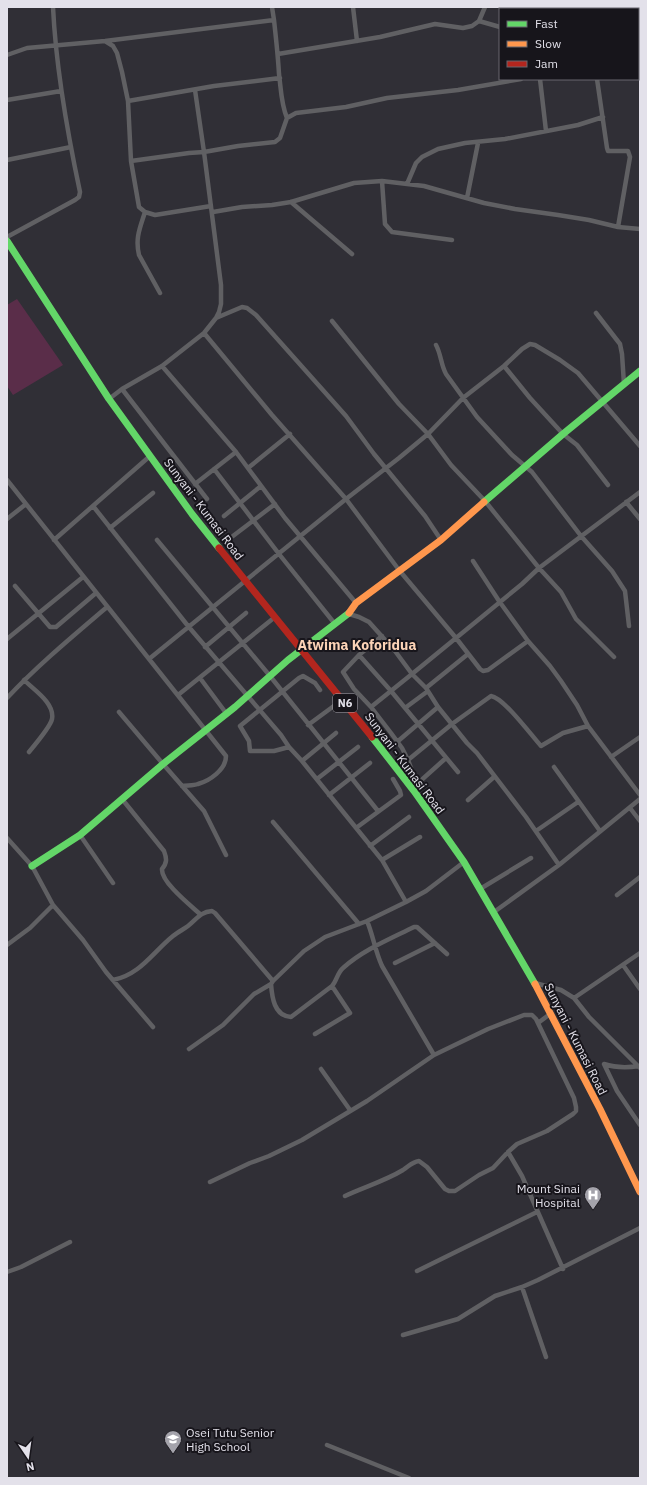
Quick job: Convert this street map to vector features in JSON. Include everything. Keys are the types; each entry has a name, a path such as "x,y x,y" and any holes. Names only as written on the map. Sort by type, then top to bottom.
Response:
{"main road":[{"name":"Sunyani - Kumasi Road","path":"7,241 109,399 198,522 415,788 464,862 535,983 600,1109 640,1192"},
{"path":"32,866 80,835 162,764 301,650 348,614 356,603 441,540 563,434 640,371"}],"street":[{"path":"7,238 75,200 79,197 80,192 61,91 55,45 53,7"},
{"path":"131,161 188,152 204,152 275,142 280,138 287,118 283,106 272,7"},
{"path":"353,7 357,40"},
{"path":"278,54 435,24 463,28 472,26 479,21 485,7"},
{"path":"632,7 640,8"},
{"path":"7,56 27,48 105,41 274,20"},
{"path":"479,21 499,27"},
{"path":"105,41 113,46 117,53 128,101 131,161 139,207 145,212 155,215 211,206"},
{"path":"128,101 280,78"},
{"path":"287,118 296,113 346,107 388,98 458,90 515,80"},
{"path":"540,80 546,131"},
{"path":"597,80 608,151 628,151 630,158 618,227"},
{"path":"109,399 122,389 162,366 204,333 216,318 221,304 222,290 195,90"},
{"path":"7,100 61,91"},
{"path":"407,184 416,162 422,157 438,149 465,143 478,143 546,131 586,123 603,117"},
{"path":"466,198 478,143"},
{"path":"7,160 71,147"},
{"path":"212,212 291,202 354,183 382,181 424,186 515,210 589,220 618,227 640,229"},
{"path":"382,181 384,224 387,228 392,232 452,240"},
{"path":"291,202 352,254"},
{"path":"145,212 137,235 138,248 140,255 160,293"},
{"path":"216,318 242,307 247,308 256,315 325,391 425,516 441,540"},
{"path":"596,313 620,344 624,384"},
{"path":"332,321 399,404 428,434 539,568 561,592 576,619 614,657"},
{"path":"204,333 346,499 399,570 480,669 483,671 491,667 528,641"},
{"path":"149,659 188,626 399,458 428,434 463,398 530,344 535,345 578,373 640,446"},
{"path":"436,345 446,374 490,433 537,478 581,536 612,571 625,592 629,626"},
{"path":"162,366 236,452 274,504 356,603"},
{"path":"504,366 530,398 563,434 577,445 608,485"},
{"path":"122,389 207,499"},
{"path":"248,468 290,434"},
{"path":"195,484 236,452"},
{"path":"54,540 150,456"},
{"path":"214,469 335,624"},
{"path":"7,480 226,756 226,760 222,768 213,776 198,784 182,786"},
{"path":"224,516 241,504 261,486"},
{"path":"371,707 499,601 522,584 539,568 640,492"},
{"path":"110,528 152,493"},
{"path":"626,502 640,519"},
{"path":"7,519 26,504"},
{"path":"233,536 274,504"},
{"path":"93,506 205,647 248,695 382,860 406,902"},
{"path":"157,540 270,676 378,811"},
{"path":"473,561 499,601 528,641 561,680 588,726 640,795"},
{"path":"7,639 83,577"},
{"path":"15,586 50,627 56,627 96,593"},
{"path":"7,698 24,680 73,635 107,607"},
{"path":"205,647 246,613"},
{"path":"348,614 369,622 412,674 427,689 438,707 477,753 536,831 558,865"},
{"path":"178,695 274,617"},
{"path":"382,636 359,655 344,670 343,674 371,707 397,742 408,760 415,788"},
{"path":"405,708 468,654"},
{"path":"359,655 392,691 458,772"},
{"path":"289,747 274,751 250,750 249,741 240,726 303,676 315,683 320,690"},
{"path":"200,678 226,713"},
{"path":"24,680 48,703 52,711 52,720 29,752"},
{"path":"408,760 452,724 493,696 505,705 541,746 563,733 588,726"},
{"path":"308,725 342,700"},
{"path":"397,742 438,707"},
{"path":"119,712 162,764 204,810 226,855"},
{"path":"302,761 336,733"},
{"path":"611,756 640,737"},
{"path":"317,779 358,747"},
{"path":"415,788 446,758"},
{"path":"329,795 370,763"},
{"path":"554,767 600,831"},
{"path":"468,800 494,777"},
{"path":"356,828 401,795 393,779"},
{"path":"494,912 558,865 640,799"},
{"path":"122,800 164,851 166,863 162,869 163,877 200,914"},
{"path":"536,831 578,802"},
{"path":"630,808 640,821"},
{"path":"370,846 409,817"},
{"path":"273,822 359,924"},
{"path":"80,835 113,883"},
{"path":"382,860 420,837"},
{"path":"7,838 32,866 53,905 153,1027"},
{"path":"480,889 530,858"},
{"path":"189,1049 223,1026 254,994 272,982 304,951 318,941 406,902 426,891 464,862"},
{"path":"617,895 640,877"},
{"path":"7,945 30,928 53,905"},
{"path":"113,980 124,978 131,974 150,959 173,936 190,925 200,914 212,911 272,982 272,998 275,1006 278,1011 288,1017 291,1017 332,986 335,983 339,973 344,968 375,947 414,927 417,927 447,954"},
{"path":"367,920 382,966 434,1055"},
{"path":"395,963 435,943"},
{"path":"574,998 640,953"},
{"path":"623,965 640,989"},
{"path":"535,983 561,990 574,998 589,1017 639,1067"},
{"path":"315,1034 350,1014 332,986"},
{"path":"538,1023 550,1014"},
{"path":"210,1182 302,1140 434,1055 488,1029 524,1015 532,1015 536,1019 573,1095 576,1104 576,1111 547,1131 516,1144 493,1168 479,1175 455,1191 445,1189 427,1167 419,1161 409,1165 392,1176 345,1196"},
{"path":"639,1067 622,1068 604,1064 617,1091 640,1125"},
{"path":"321,1069 350,1110"},
{"path":"508,1152 522,1176 563,1269"},
{"path":"417,1271 537,1212"},
{"path":"403,1335 458,1319 495,1296 522,1288 563,1269 640,1228"},
{"path":"7,1272 21,1267 70,1242"},
{"path":"522,1288 546,1357"},
{"path":"327,1445 409,1478"}],"shaded area":[{"path":"17,299 63,365 13,395 7,386 7,305"}],"traffic: fast":[{"path":"7,241 109,399 192,514 219,548"},
{"path":"484,502 563,434 640,371"},
{"path":"32,866 80,835 163,764 235,707 288,660 349,613"},
{"path":"372,737 414,791 464,862 535,984"}],"traffic: slow":[{"path":"349,613 356,603 441,540 484,502"},
{"path":"535,984 600,1109 640,1192"}],"traffic: jam":[{"path":"219,548 372,737"}],"place":[{"name":"Mount Sinai Hospital","path":"593,1210"},
{"name":"Osei Tutu Senior High School","path":"173,1454"}],"district":[{"name":"Atwima Koforidua","path":"357,645"}]}
